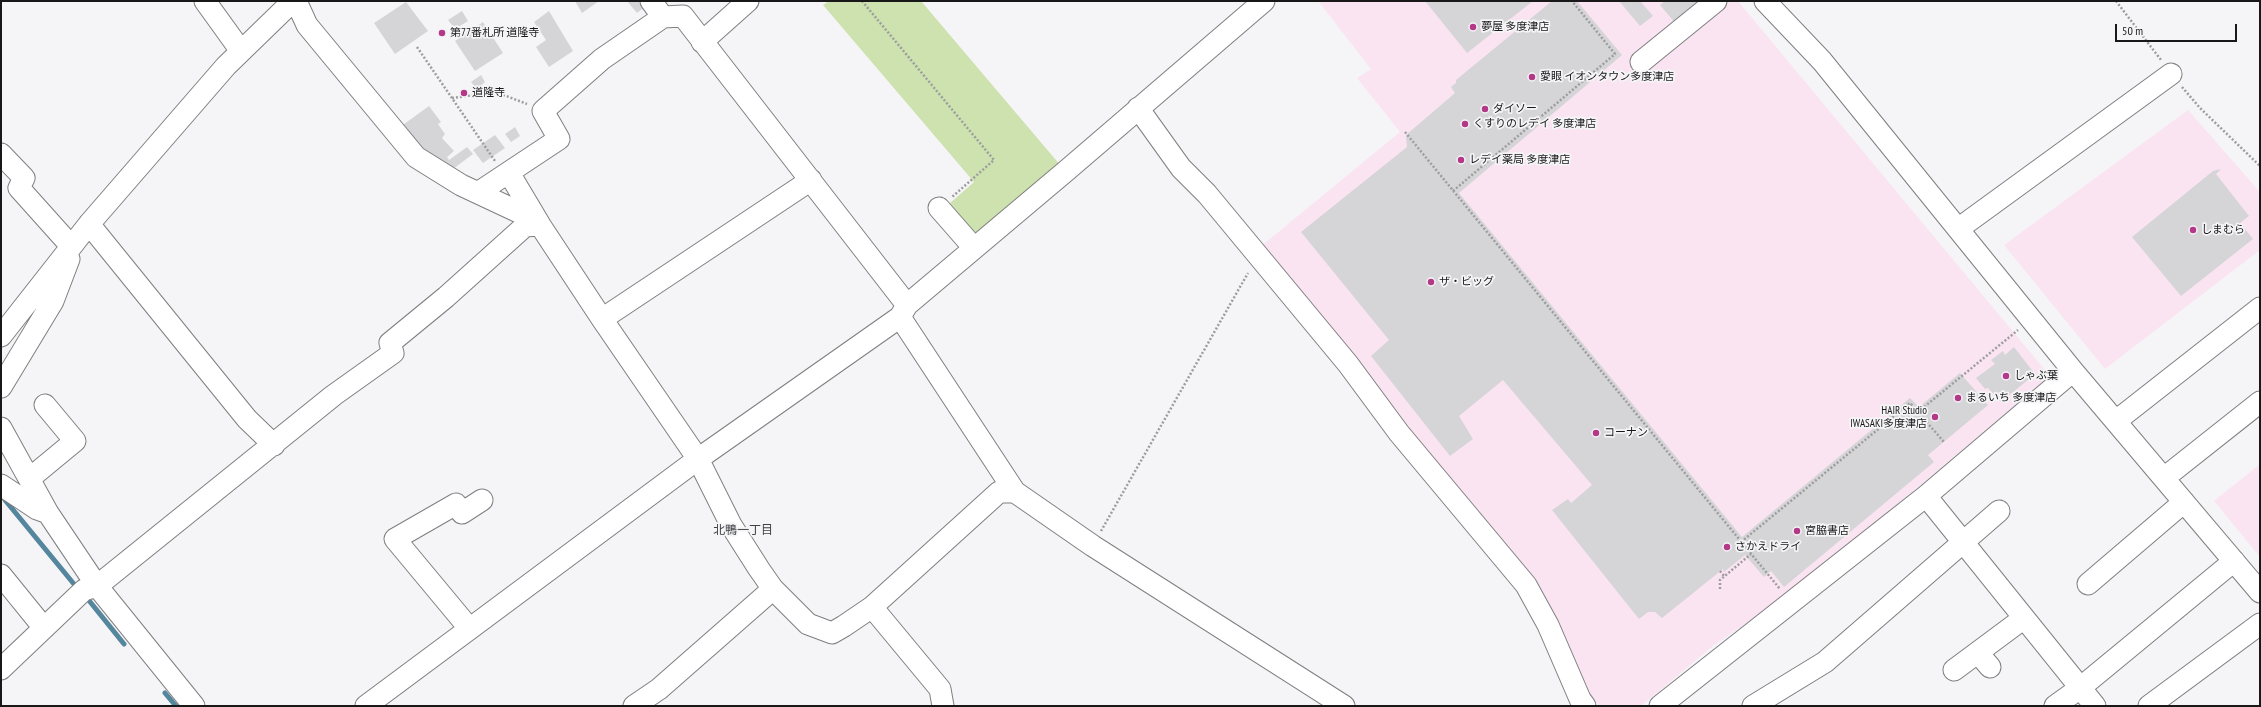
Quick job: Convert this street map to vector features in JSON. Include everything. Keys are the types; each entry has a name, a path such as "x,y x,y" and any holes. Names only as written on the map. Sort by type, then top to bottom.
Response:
{"street":[{"path":"204,1 242,51"},
{"path":"1,336 89,224 226,66 293,1"},
{"path":"296,1 307,25 416,157 461,185 479,192 540,225"},
{"path":"651,1 663,17"},
{"path":"702,42 748,1"},
{"path":"366,706 698,459 904,311 974,248 1264,1"},
{"path":"1642,62 1716,1"},
{"path":"1765,1 1822,61 2073,371 2260,592"},
{"path":"479,192 559,139 543,111 602,59 663,17 683,16 812,180 904,311 1015,492 1093,546 1344,706"},
{"path":"1958,229 2171,74"},
{"path":"1138,108 1181,168 1207,194 1258,255 1348,364 1399,433 1526,585 1548,625 1580,699 1585,706"},
{"path":"1,154 24,178 19,188 73,244"},
{"path":"509,173 540,225 602,319 698,459 731,525 773,589 808,624 832,633 872,607 999,492 1015,492"},
{"path":"602,319 812,180"},
{"path":"939,208 974,248"},
{"path":"89,224 247,419 274,445"},
{"path":"1,669 84,590 97,586 274,445 334,395 393,353 390,343 446,297 525,226 540,225"},
{"path":"1,387 53,301 73,244"},
{"path":"2116,421 2260,308"},
{"path":"1660,706 1926,496 2073,371"},
{"path":"2164,478 2260,402"},
{"path":"29,479 75,441 56,410"},
{"path":"1,428 48,513 97,586 194,706"},
{"path":"1,485 37,509 48,513"},
{"path":"1926,496 2095,706"},
{"path":"469,628 395,539 456,504 462,513 482,500"},
{"path":"2088,584 2184,502"},
{"path":"1754,706 1825,662 1962,542 2000,511"},
{"path":"2055,706 2080,688 2234,561"},
{"path":"1,575 44,628"},
{"path":"634,706 659,689 773,589"},
{"path":"872,607 940,689 942,706"},
{"path":"1954,670 1984,660 2024,618"},
{"path":"2149,706 2260,624"}],"path":[{"path":"862,1 994,160 939,208"},
{"path":"1453,191 1615,54 1572,1"},
{"path":"417,46 495,161 509,173"},
{"path":"452,98 496,92 543,111"},
{"path":"1404,132 1791,602"},
{"path":"1093,546 1258,255"},
{"path":"1918,412 2022,326"},
{"path":"1741,542 1910,402 1944,442"},
{"path":"1720,589 1720,580 1751,554"},
{"path":"1720,571 1724,576"}],"shaded area":[{"path":"1318,1 1738,1 2050,376 1795,590 1713,646 1641,706 1599,706 1592,697 1564,640 1402,418 1354,356 1260,247 1400,132 1357,78 1371,69"},
{"path":"2188,110 2260,192 2260,250 2105,369 2004,245"},
{"path":"2260,464 2260,557 2214,501"}],"green space":[{"path":"829,1 921,1 1061,166 976,238 950,203 974,182 823,5"}],"building":[{"path":"575,1 599,1 582,13"},
{"path":"627,1 640,1 645,7 637,13"},
{"name":"夢屋 多度津店","path":"1425,1 1533,1 1467,53"},
{"path":"1552,1 1577,1 1622,55 1459,193 1742,537 1910,398 1919,407 1960,373 1988,405 1928,455 1934,462 1784,587 1771,571 1764,577 1745,555 1724,572 1723,569 1662,618 1655,612 1648,612 1639,619 1552,510 1568,499 1571,503 1592,485 1503,380 1459,416 1473,439 1450,456 1371,356 1389,340 1301,232 1407,147 1406,135 1455,93 1451,87 1456,83 1456,80"},
{"path":"1619,1 1640,1 1653,16 1640,26"},
{"path":"1665,1 1703,1 1676,24 1660,5"},
{"path":"406,2 428,31 395,54 374,23"},
{"path":"462,11 468,21 455,29 448,20"},
{"path":"549,11 573,51 549,67 536,47 546,40 534,22"},
{"path":"483,22 503,53 475,71 455,41"},
{"path":"481,75 485,82 477,89 471,82"},
{"path":"429,106 441,122 438,124 445,134 442,138 454,151 447,157 449,160 467,147 473,154 449,172 435,166 400,127"},
{"path":"515,127 520,136 511,142 505,134"},
{"path":"495,135 505,148 483,163 473,150"},
{"name":"しまむら","path":"2221,169 2216,174 2249,216 2240,223 2253,239 2181,296 2132,237 2213,171"},
{"name":"しゃぶ葉","path":"2014,347 2035,374 2001,402 1988,388 1985,389 1976,378 1995,364 1991,360 2003,351 2005,355"}],"waterway":[{"path":"5,500 78,589"},
{"path":"87,598 124,644"},
{"path":"165,693 176,706"}],"place":[{"name":"夢屋 多度津店","path":"1473,27"},
{"name":"第77番札所 道隆寺","path":"442,33"},
{"name":"愛眼 イオンタウン多度津店","path":"1532,77"},
{"name":"道隆寺","path":"464,93"},
{"name":"ダイソー","path":"1485,109"},
{"name":"くすりのレデイ 多度津店","path":"1465,124"},
{"name":"レデイ薬局 多度津店","path":"1461,160"},
{"name":"しまむら","path":"2193,230"},
{"name":"ザ・ビッグ","path":"1431,282"},
{"name":"しゃぶ葉","path":"2006,376"},
{"name":"まるいち 多度津店","path":"1958,398"},
{"name":"HAIR Studio IWASAKI多度津店","path":"1935,417"},
{"name":"コーナン","path":"1596,433"},
{"name":"宮脇書店","path":"1797,531"},
{"name":"さかえドライ","path":"1727,547"}],"district":[{"name":"北鴨一丁目","path":"743,531"}]}
